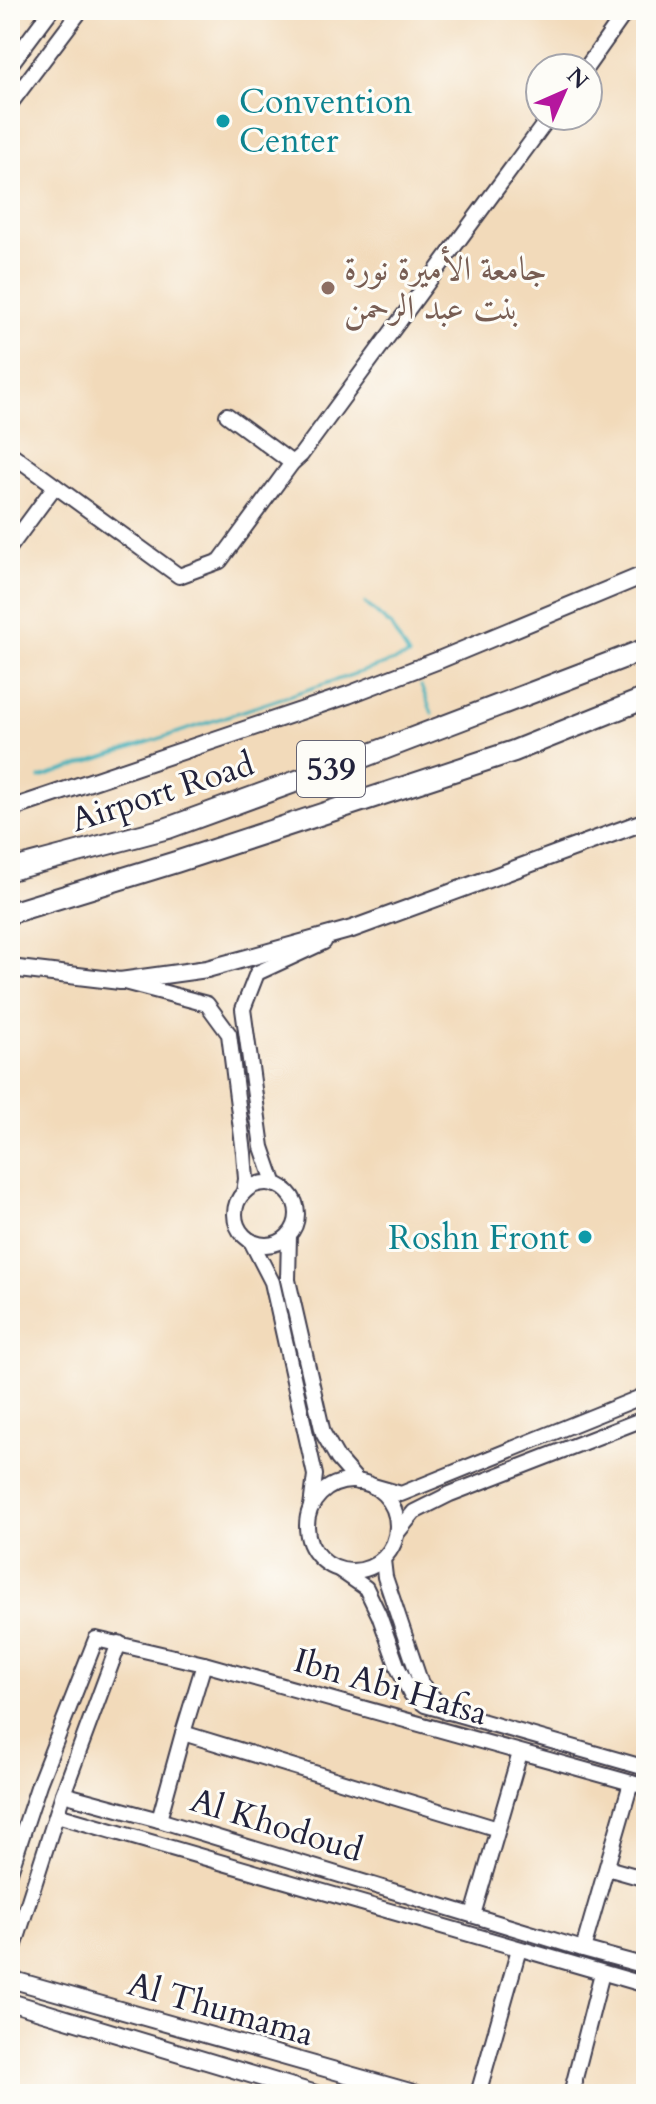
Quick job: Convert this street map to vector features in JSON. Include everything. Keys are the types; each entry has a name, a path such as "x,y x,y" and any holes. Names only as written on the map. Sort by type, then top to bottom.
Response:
{"highway":[{"path":"599,668 646,643"},
{"name":"Airport Road","path":"10,870 168,828 646,649"},
{"name":"Airport Road","path":"10,913 514,751 646,698"},
{"path":"168,828 176,862"}],"main road":[{"path":"15,806 348,695 646,574"},
{"path":"10,968 120,981 207,969 352,929 646,821"},
{"name":"Al Thumama","path":"10,1979 417,2094"},
{"name":"Al Thumama","path":"10,2002 316,2094"}],"street":[{"path":"10,65 51,10"},
{"path":"10,104 81,10"},
{"path":"597,52 627,10"},
{"path":"10,453 179,576 220,561 538,132"},
{"path":"227,415 292,463"},
{"path":"10,547 55,486"},
{"path":"275,1185 262,1147 243,1009 257,973 352,929"},
{"path":"120,981 207,1004 229,1034 244,1153 244,1192"},
{"path":"251,1241 275,1244 289,1235 296,1223 297,1213 290,1194 275,1185 262,1183 244,1192 235,1210 239,1230 251,1241 272,1282 315,1475 307,1524 309,1539 315,1552 326,1563 366,1588 411,1694 425,1705 447,1712 646,1768"},
{"path":"289,1235 288,1280 323,1433 338,1459 366,1484 384,1494 397,1519 392,1548 383,1560 370,1568 340,1570"},
{"path":"310,1509 318,1496 344,1482 366,1484 401,1494 646,1395"},
{"path":"397,1533 414,1512 450,1494 646,1418"},
{"path":"383,1560 385,1577 421,1684 447,1712"},
{"path":"10,1872 39,1784 96,1639 119,1643 63,1794 10,1960"},
{"name":"Ibn Abi Hafsa","path":"119,1643 646,1787"},
{"path":"159,1820 204,1664"},
{"name":"Al Khodoud","path":"183,1733 498,1829"},
{"path":"473,1915 520,1753"},
{"path":"583,1949 631,1783"},
{"name":"Al Khodoud","path":"63,1794 646,1966"},
{"name":"Al Khodoud","path":"57,1815 646,1985"},
{"path":"607,1868 646,1879"},
{"path":"478,2094 519,1949"},
{"path":"571,2094 602,1973"}],"waterway":[{"path":"40,778 409,656 390,625 365,603"},
{"path":"421,686 432,713"}],"place":[{"name":"Convention Center","path":"223,121"},
{"name":"جامعة الأميرة نورة بنت عبد الرحمن","path":"328,288"},
{"name":"Roshn Front","path":"585,1237"}]}
